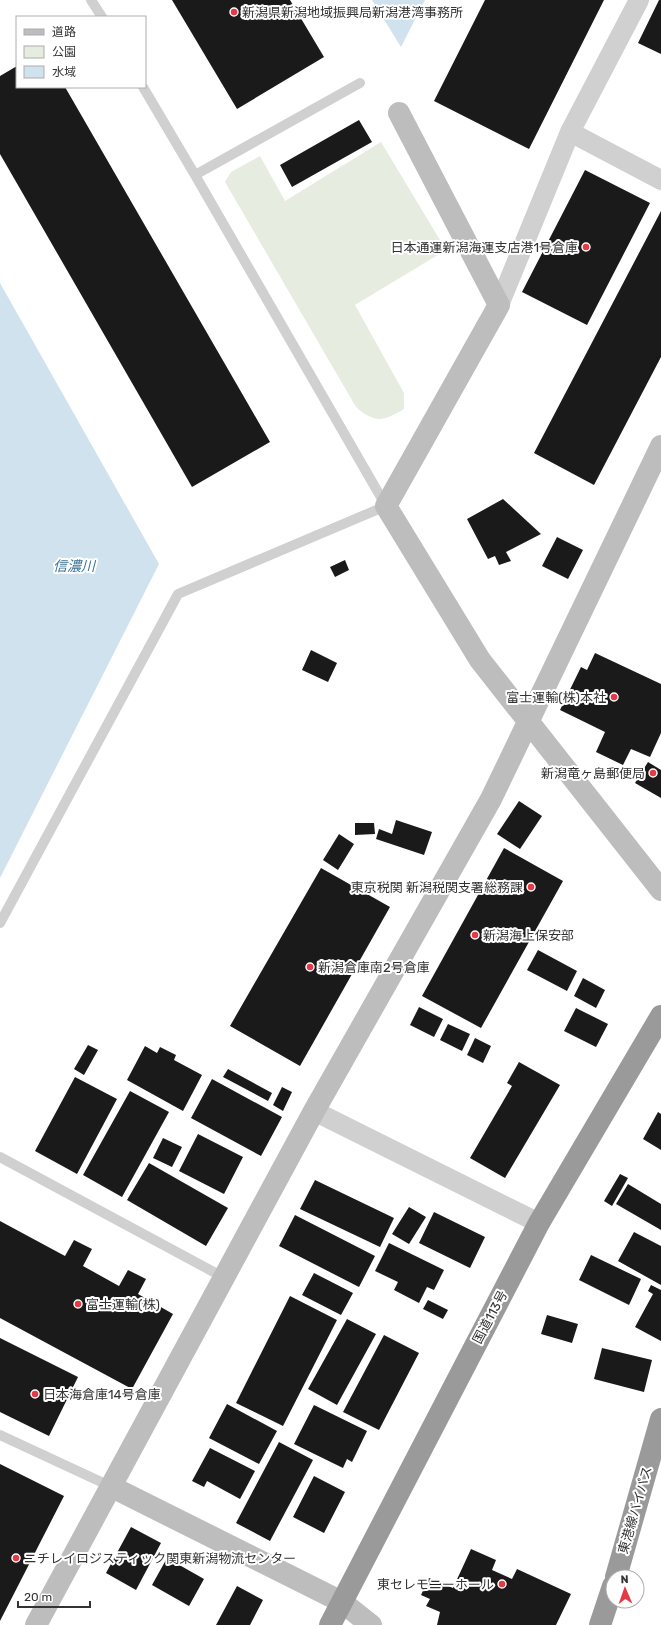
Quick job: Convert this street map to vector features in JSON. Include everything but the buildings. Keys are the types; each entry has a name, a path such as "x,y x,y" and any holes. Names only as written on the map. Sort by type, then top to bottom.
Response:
{"highway":[{"name":"国道113号","path":"330,1625 539,1223 661,1016"},
{"name":"東港線バイパス","path":"618,1569 661,1419"},
{"path":"600,1625 605,1609"}],"street":[{"path":"639,0 570,132 499,305 386,506 480,660 661,890"},
{"path":"398,112 499,305"},
{"path":"570,132 661,180"},
{"path":"36,1625 314,1111 491,799 661,446"},
{"path":"314,1111 539,1223"},
{"path":"112,1487 342,1602 371,1625"}],"lane":[{"path":"92,0 101,16"},
{"path":"195,175 360,83"},
{"path":"0,924 178,594 386,506 144,88"},
{"path":"0,1157 223,1277"},
{"path":"0,1435 112,1487"}],"green space":[{"path":"381,142 446,250 355,305 404,393 404,409 391,416 380,419 369,416 356,407 225,182 231,172 260,156 285,201"}],"water":[{"path":"372,0 425,0 401,47"},
{"name":"信濃川","path":"0,283 159,564 0,878"}],"place":[{"name":"新潟県新潟地域振興局新潟港湾事務所","path":"234,12"},
{"name":"日本通運新潟海運支店港1号倉庫","path":"586,247"},
{"name":"富士運輸(株)本社","path":"614,697"},
{"name":"新潟竜ヶ島郵便局","path":"653,773"},
{"name":"東京税関 新潟税関支署総務課","path":"531,887"},
{"name":"新潟海上保安部","path":"475,935"},
{"name":"新潟倉庫南2号倉庫","path":"310,967"},
{"name":"富士運輸(株)","path":"78,1304"},
{"name":"日本海倉庫14号倉庫","path":"35,1394"},
{"name":"ニチレイロジスティック関東新潟物流センター","path":"16,1558"},
{"name":"東セレモニーホール","path":"502,1584"}]}
